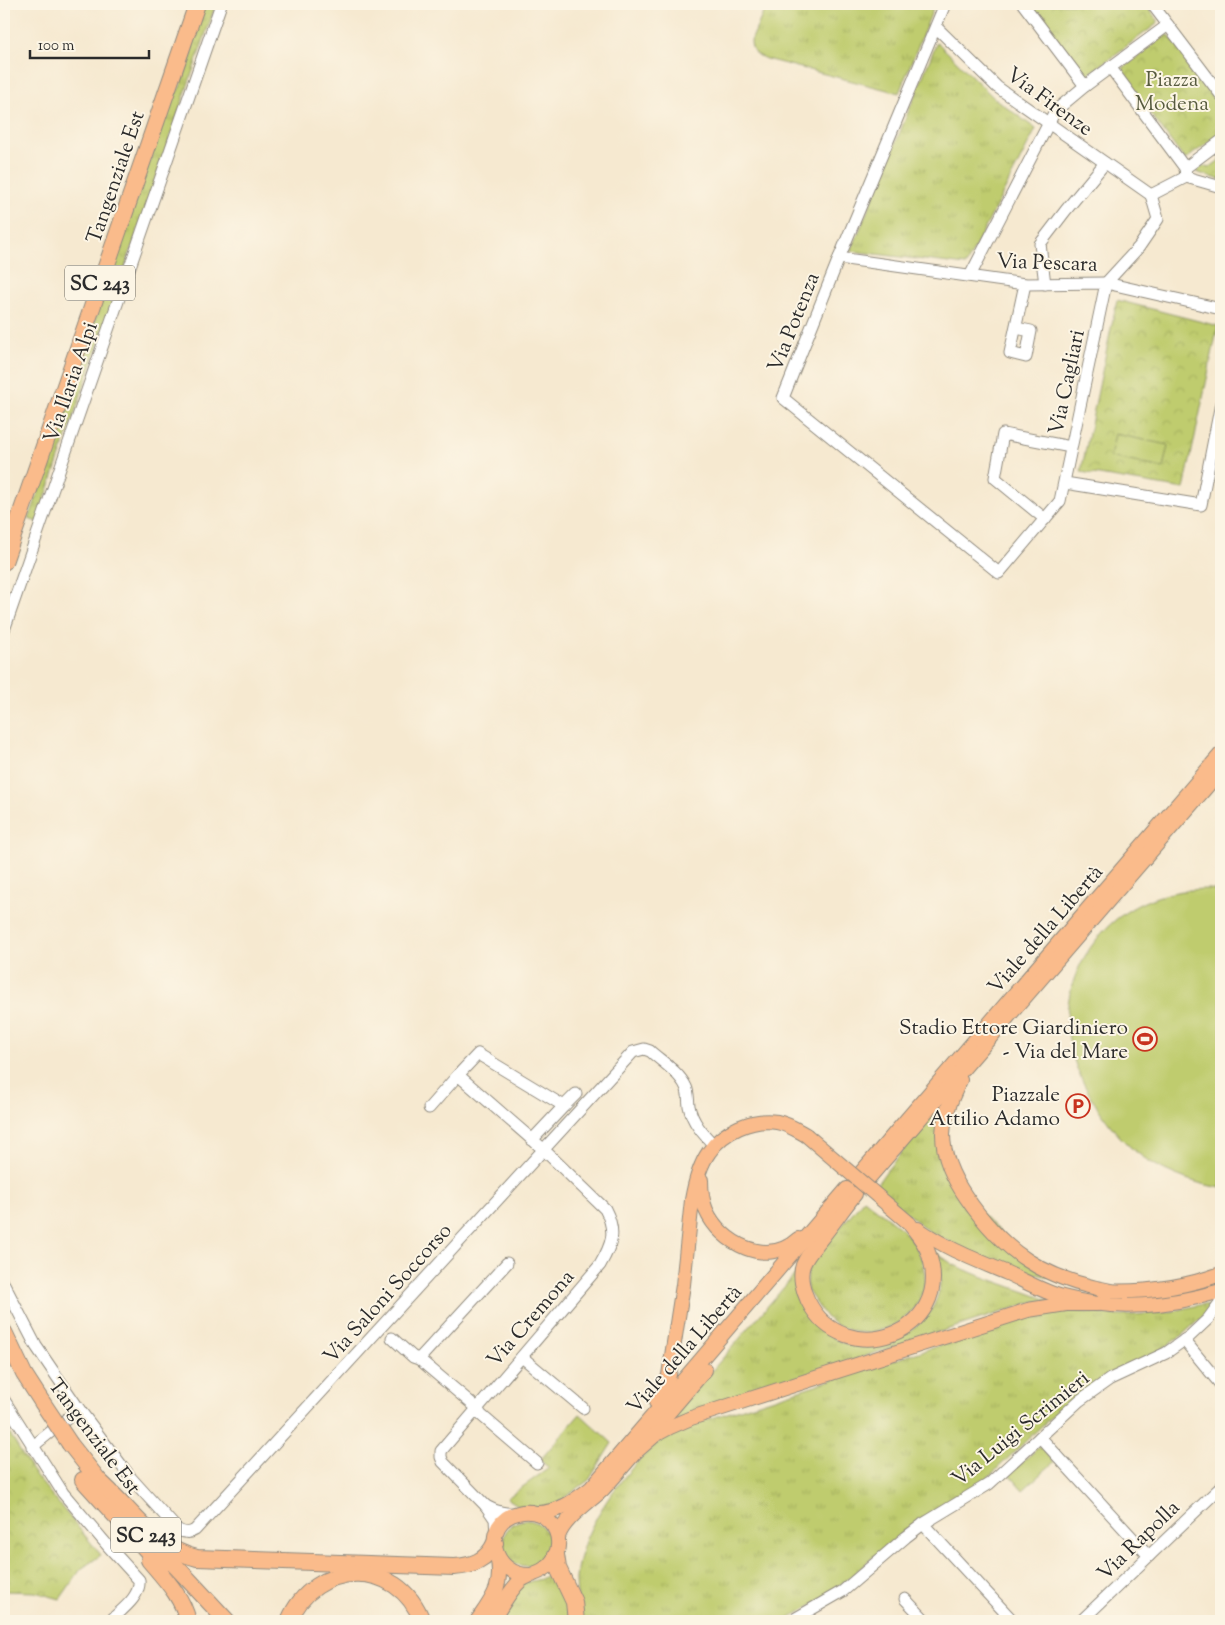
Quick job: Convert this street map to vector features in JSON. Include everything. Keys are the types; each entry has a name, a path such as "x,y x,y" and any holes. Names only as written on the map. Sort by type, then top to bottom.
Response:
{"highway":[{"name":"Tangenziale Est","path":"4,528 186,4"},
{"name":"Tangenziale Est","path":"4,562 197,4"},
{"name":"Tangenziale Est","path":"4,1332 38,1406"},
{"name":"Tangenziale Est","path":"4,1354 66,1447 86,1484 214,1621"},
{"name":"Tangenziale Est","path":"66,1447 98,1480 136,1525 227,1621"},
{"path":"98,1480 164,1544 180,1554 197,1558 454,1567 471,1565 482,1560 496,1544"},
{"path":"122,1524 132,1540 178,1596 185,1609 188,1621"},
{"path":"556,1555 558,1568 574,1602 576,1621"},
{"path":"289,1621 302,1598 315,1587 346,1574 358,1573 374,1575 400,1589 418,1611 422,1621"}],"main road":[{"name":"Viale della Libertà","path":"1221,754 863,1178 973,1058 1221,770"},
{"path":"973,1058 951,1100 944,1126 948,1166 958,1186 992,1231 1023,1258 1064,1280 1111,1291"},
{"path":"605,1471 657,1401 669,1376 692,1200 703,1162 714,1145 727,1134 753,1123 779,1122 806,1135 909,1223 943,1246 1062,1297 1097,1304"},
{"path":"703,1162 701,1190 705,1209 724,1236 746,1249 770,1252 788,1247 851,1192"},
{"name":"Viale della Libertà","path":"556,1555 558,1537 566,1523 603,1489 851,1192"},
{"name":"Viale della Libertà","path":"519,1512 544,1513 557,1510 591,1488 851,1192"},
{"path":"851,1192 807,1257 801,1272 805,1295 812,1308 818,1318 834,1331 852,1337 874,1340 896,1334 906,1328 920,1315 933,1288 932,1265 929,1253 909,1223"},
{"path":"1008,1273 1041,1282 1090,1290 1111,1291 1146,1291 1202,1281 1221,1274"},
{"path":"1146,1291 1147,1306"},
{"path":"631,1456 655,1435 670,1427 731,1404 1028,1310 1066,1304 1147,1306 1188,1300 1221,1291"},
{"path":"477,1621 494,1595 499,1581 500,1572 496,1544 505,1520 519,1512"},
{"path":"537,1513 550,1522 558,1537"},
{"path":"496,1544 502,1564 509,1570 522,1575 532,1574"},
{"path":"491,1621 521,1580 545,1569 556,1555"}],"street":[{"name":"Via Ilaria Alpi","path":"4,630 221,4"},
{"name":"Via Potenza","path":"945,4 783,398 999,573"},
{"path":"1023,4 1085,86"},
{"path":"1152,4 1221,95"},
{"path":"970,276 1055,111 1085,86 1168,25"},
{"name":"Via Firenze","path":"936,27 997,88 1151,195"},
{"path":"1110,67 1185,172 1221,187"},
{"path":"1151,195 1185,172 1221,141"},
{"path":"1044,284 1040,244 1105,163"},
{"name":"Via Cagliari","path":"999,573 1060,501 1106,283 1139,246 1158,219 1151,195"},
{"name":"Via Pescara","path":"839,258 1025,284 1106,283 1221,308"},
{"path":"1016,328 1025,284"},
{"path":"1065,483 1201,505 1216,459 1221,403"},
{"path":"1045,519 995,478 1003,434 1071,447"},
{"name":"Via Saloni Soccorso","path":"79,1409 131,1478 178,1530 184,1533 191,1533 633,1052 644,1048 650,1051 684,1084 688,1089 691,1113 702,1133 714,1145"},
{"path":"429,1108 478,1054 564,1106"},
{"name":"Via Cremona","path":"458,1075 543,1149 605,1209 611,1222 610,1248 600,1265 441,1451 441,1457 444,1462 486,1506 495,1519 496,1544"},
{"path":"532,1140 576,1094"},
{"path":"419,1359 507,1263"},
{"path":"4,1284 36,1346 79,1409 32,1447"},
{"name":"Via Luigi Scrimieri","path":"792,1621 843,1591 923,1524 988,1484 1079,1401 1110,1379 1166,1353 1184,1340 1208,1319 1220,1304 1221,1299"},
{"path":"392,1338 477,1408 481,1415 537,1463"},
{"path":"1184,1340 1221,1386"},
{"path":"522,1357 583,1408"},
{"path":"4,1400 32,1447 63,1493 108,1546 135,1573 139,1580 138,1591 135,1596 110,1621"},
{"path":"1040,1437 1149,1556"},
{"name":"Via Rapolla","path":"1081,1621 1221,1487"},
{"path":"486,1506 496,1512 519,1512"},
{"path":"923,1524 1012,1621"},
{"path":"905,1599 926,1621"}],"green space":[{"path":"205,4 216,4 37,522 29,519 170,102 180,87 192,54 193,38"},
{"path":"767,4 935,4 899,93 766,59 757,54 752,48 751,41"},
{"name":"Piazza Modena","path":"1030,4 1145,4 1158,23 1084,76"},
{"name":"Piazza Modena","path":"1166,35 1169,35 1221,106 1221,133 1186,159 1184,159 1119,71"},
{"path":"937,42 994,98 1036,129 966,265 851,251"},
{"path":"1221,159 1221,180 1196,172 1203,166 1209,168"},
{"path":"1117,300 1218,326 1184,489 1081,472"},
{"path":"1115,434 1168,445 1163,468 1110,457"},
{"name":"Stadio Ettore Giardiniero - Via del Mare","path":"1210,889 1221,891 1221,1188 1198,1183 1164,1170 1144,1158 1119,1136 1102,1114 1085,1086 1075,1064 1069,1042 1067,1020 1069,998 1075,976 1086,955 1101,934 1112,923 1124,913 1137,906 1164,895"},
{"path":"949,1095 939,1118 954,1188 1049,1277 1022,1271 979,1256 931,1233 875,1187"},
{"path":"864,1199 903,1230 914,1243 922,1260 925,1276 923,1294 914,1309 900,1322 885,1329 868,1333 855,1332 836,1325 826,1317 807,1290 808,1266"},
{"path":"935,1252 954,1265 975,1274 1051,1301 1036,1301 856,1359 664,1426 798,1271 796,1286 798,1298 810,1319 819,1328 841,1342 853,1346 871,1347 906,1334 927,1316 934,1305 940,1280"},
{"path":"1204,1304 1208,1306 1209,1311 1182,1335 1157,1353 1083,1392 1052,1416 978,1487 924,1518 899,1535 830,1594 785,1621 581,1621 576,1579 579,1559 597,1516 625,1476 641,1458 674,1430 1042,1313 1075,1311 1121,1316 1169,1312"},
{"path":"580,1414 612,1443 589,1480 549,1509 519,1506 507,1498 549,1468 540,1460"},
{"path":"4,1424 32,1471 101,1555 81,1569 60,1599 35,1592 4,1591"},
{"path":"1040,1446 1054,1462 1023,1490 1009,1474"},
{"path":"526,1520 539,1524 545,1530 549,1543 545,1556 539,1562 526,1566 513,1562 507,1556 503,1543 507,1530 513,1524"},
{"path":"554,1571 563,1588 570,1621 495,1621 523,1583 541,1579"}],"place":[{"name":"Stadio Ettore Giardiniero - Via del Mare","path":"1145,1039"},
{"name":"Piazzale Attilio Adamo","path":"1078,1106"}]}
